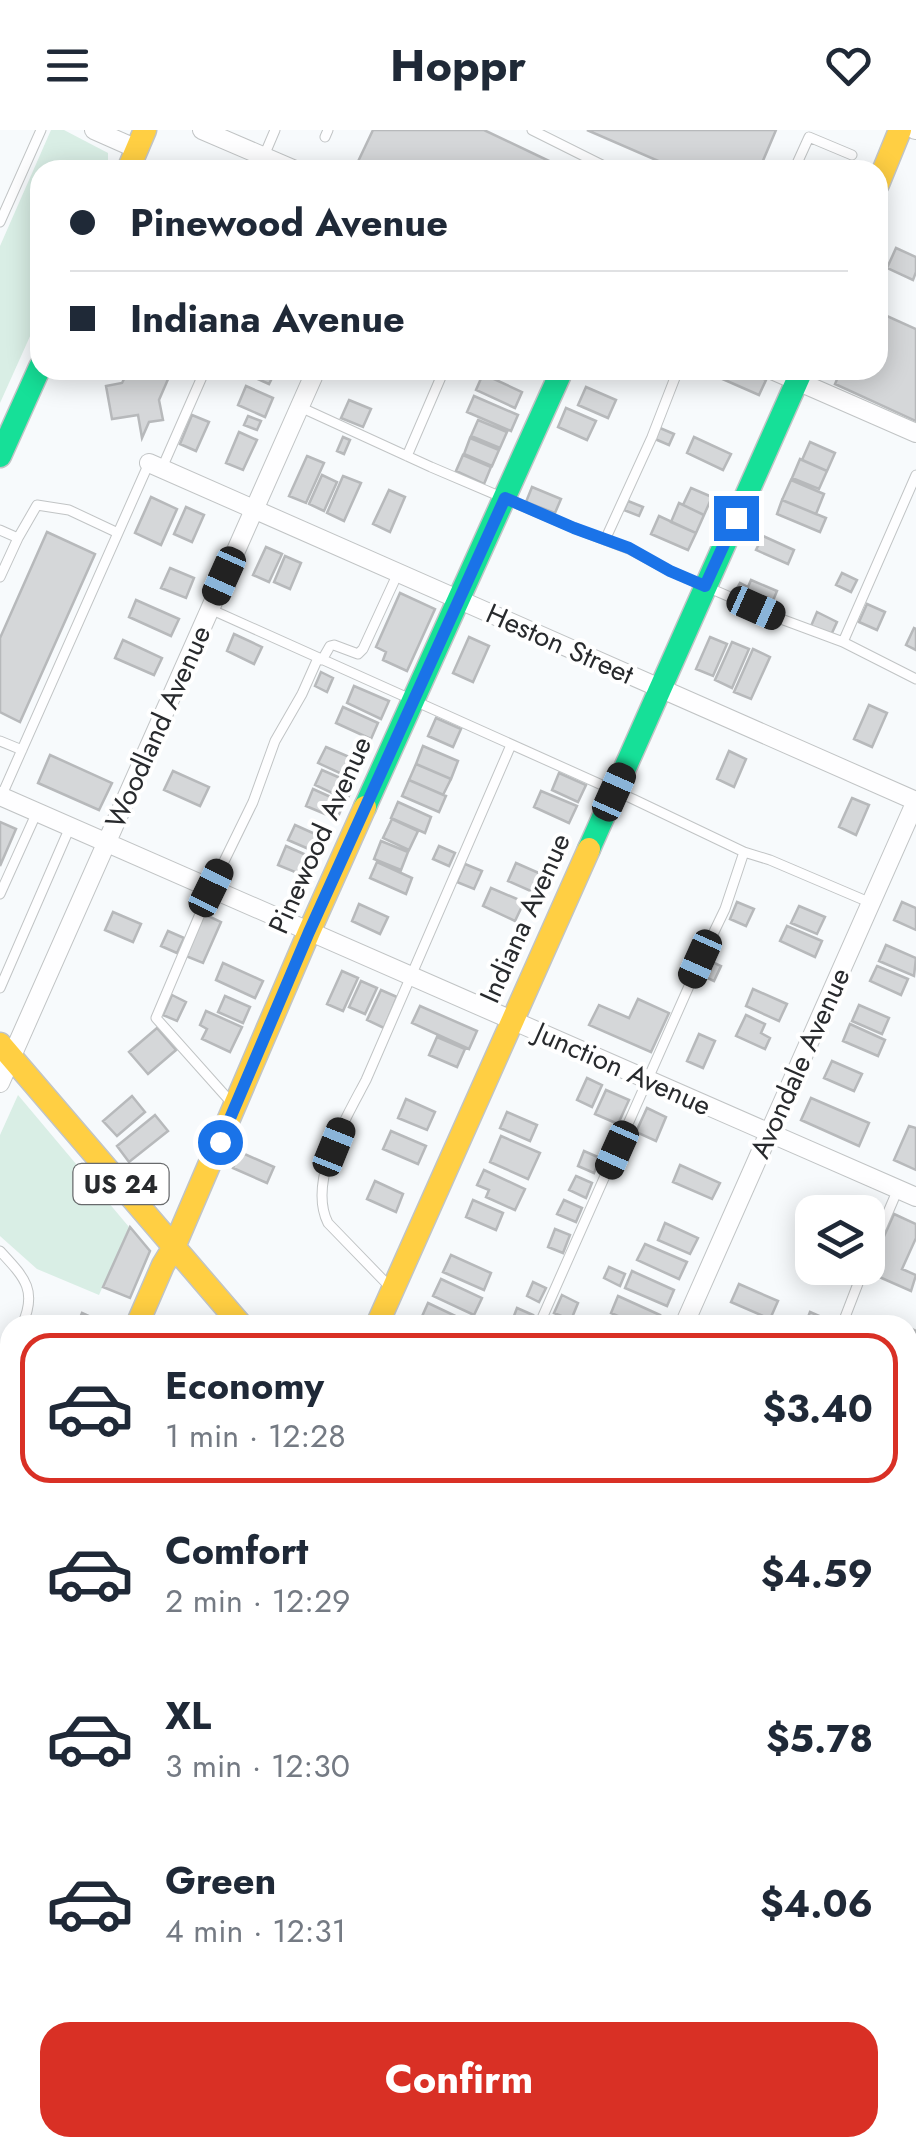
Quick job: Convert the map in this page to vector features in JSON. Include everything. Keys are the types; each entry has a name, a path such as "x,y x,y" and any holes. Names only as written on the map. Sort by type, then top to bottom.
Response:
{"street":[{"path":"94,130 137,156"},
{"path":"202,130 256,160"},
{"path":"888,160 900,130"},
{"path":"0,456 34,380"},
{"name":"Woodland Avenue","path":"0,1083 6,1051 106,843 312,380"},
{"name":"Pinewood Avenue","path":"141,1315 558,380"},
{"name":"Indiana Avenue","path":"382,1315 797,380"},
{"path":"807,380 916,433"},
{"name":"Heston Street","path":"155,466 916,801"},
{"name":"Junction Avenue","path":"0,796 916,1197"},
{"name":"Avondale Avenue","path":"688,1315 916,801"},
{"name":"US 24","path":"6,1051 232,1315"}],"lane":[{"path":"0,222 41,130"},
{"path":"262,160 275,130"},
{"path":"532,130 592,160"},
{"path":"798,160 809,136 852,155"},
{"path":"0,796 118,533 201,380"},
{"path":"407,456 440,380"},
{"path":"606,540 674,380"},
{"path":"300,407 629,548 670,571 781,620 843,642 916,679"},
{"path":"843,642 916,476"},
{"path":"0,577 37,506 69,510 118,533"},
{"path":"0,530 18,538"},
{"path":"236,1107 156,1018 211,888 253,802 275,741 330,646 358,654 363,649 398,573"},
{"path":"210,609 744,852 871,903"},
{"path":"0,740 22,750"},
{"path":"393,1290 328,1223 320,1194 323,1179 345,1119 366,1080 511,744"},
{"path":"0,894 37,812"},
{"path":"0,988 70,827"},
{"path":"543,1315 725,909 744,852"},
{"path":"885,1220 898,1190"},
{"path":"0,1251 28,1286 31,1298 27,1315"},
{"path":"846,1315 857,1285"}],"green space":[{"path":"51,130 64,130 108,153 108,160 38,160"},
{"path":"30,178 30,336 0,403 0,246"},
{"path":"18,1095 129,1227 99,1295 37,1269 0,1236 0,1135"}],"building":[{"path":"373,130 484,130 547,160 359,160"},
{"path":"587,130 776,130 763,160 656,160"},
{"path":"896,248 916,257 913,280 888,266"},
{"path":"888,316 916,329 916,421 835,384 837,380 888,380"},
{"path":"168,380 159,400 163,420 149,422 142,438 138,415 112,419 106,386"},
{"path":"480,380 496,380 522,392 515,408 476,390"},
{"path":"725,380 766,380 759,395"},
{"path":"246,386 273,398 265,417 238,405"},
{"path":"586,387 616,400 608,418 578,405"},
{"path":"474,396 518,415 511,431 467,412"},
{"path":"349,400 371,409 363,427 341,418"},
{"path":"566,408 596,421 587,440 558,427"},
{"path":"192,415 209,422 196,451 180,444"},
{"path":"248,416 261,421 257,430 244,425"},
{"path":"478,420 507,432 500,448 471,436"},
{"path":"660,428 674,434 669,445 655,439"},
{"path":"239,432 257,440 243,470 226,463"},
{"path":"343,437 350,440 344,454 337,451"},
{"path":"694,437 731,454 723,470 687,453"},
{"path":"470,438 499,450 492,466 464,454"},
{"path":"810,442 835,453 827,471 802,460"},
{"path":"463,455 491,467 484,484 456,471"},
{"path":"307,456 324,463 306,503 289,496"},
{"path":"800,459 827,471 819,489 792,478"},
{"path":"322,475 337,482 324,511 309,504"},
{"path":"343,476 361,483 344,521 327,513"},
{"path":"791,480 824,494 816,514 782,500"},
{"path":"532,487 561,499 555,513 526,502"},
{"path":"691,488 712,497 704,515 683,505"},
{"path":"389,490 405,497 390,532 373,524"},
{"path":"151,497 177,509 161,545 135,533"},
{"path":"782,500 826,518 820,532 777,514"},
{"path":"628,501 643,507 639,516 624,510"},
{"path":"679,503 704,515 696,533 671,522"},
{"path":"186,507 204,515 192,542 174,534"},
{"path":"659,516 696,533 688,550 651,534"},
{"path":"47,532 95,554 20,722 0,712 0,638"},
{"path":"763,536 794,550 788,564 756,550"},
{"path":"266,547 282,554 269,582 253,575"},
{"path":"285,556 301,563 290,589 274,582"},
{"path":"170,568 194,578 186,598 161,588"},
{"path":"842,573 857,580 851,592 836,585"},
{"path":"751,580 777,591 770,608 735,592 740,583 748,587"},
{"path":"400,593 435,609 407,671 383,660 386,652 376,647"},
{"path":"136,600 179,619 171,636 129,617"},
{"path":"867,604 885,612 877,630 859,622"},
{"path":"817,612 837,622 831,635 811,626"},
{"path":"916,629 916,650 906,645"},
{"path":"234,634 262,647 254,664 227,651"},
{"path":"469,637 489,646 473,682 453,673"},
{"path":"710,637 727,644 713,676 696,669"},
{"path":"123,640 162,658 154,675 115,658"},
{"path":"732,642 749,649 732,688 715,680"},
{"path":"753,649 770,657 751,699 734,692"},
{"path":"321,672 333,678 327,692 315,686"},
{"path":"354,686 389,701 381,719 347,703"},
{"path":"869,705 887,713 872,747 854,739"},
{"path":"343,707 378,723 371,739 336,723"},
{"path":"436,718 461,729 453,747 428,736"},
{"path":"423,746 458,761 451,779 416,764"},
{"path":"326,747 363,763 355,780 318,763"},
{"path":"729,751 746,759 734,787 717,779"},
{"path":"50,755 112,783 99,810 38,783"},
{"path":"416,764 451,779 443,795 409,780"},
{"path":"322,770 354,784 347,800 315,785"},
{"path":"173,771 209,787 200,806 164,790"},
{"path":"559,773 586,785 578,802 552,790"},
{"path":"409,780 446,796 439,812 402,796"},
{"path":"313,789 344,803 337,819 306,806"},
{"path":"541,791 577,806 569,823 534,807"},
{"path":"852,798 869,805 856,835 839,827"},
{"path":"398,802 431,817 425,833 391,818"},
{"path":"392,819 418,831 409,850 383,838"},
{"path":"0,822 16,829 0,866"},
{"path":"295,825 324,838 318,853 288,840"},
{"path":"381,841 408,852 401,870 374,859"},
{"path":"286,846 315,859 307,877 278,865"},
{"path":"439,846 455,853 449,866 433,859"},
{"path":"377,862 412,878 406,894 370,878"},
{"path":"516,863 541,874 533,892 508,881"},
{"path":"465,864 482,871 474,889 457,882"},
{"path":"491,888 524,902 515,921 483,906"},
{"path":"737,902 754,909 746,926 730,919"},
{"path":"902,902 916,908 916,930 894,920"},
{"path":"359,904 388,917 380,934 352,921"},
{"path":"799,906 825,917 817,934 791,923"},
{"path":"113,912 141,924 133,942 105,930"},
{"path":"204,914 221,922 203,963 186,956"},
{"path":"787,926 822,941 815,957 780,941"},
{"path":"168,931 184,938 177,953 161,946"},
{"path":"886,945 916,958 914,976 879,961"},
{"path":"710,961 721,966 714,981 703,976"},
{"path":"223,963 263,981 255,998 216,980"},
{"path":"877,966 908,979 901,995 870,981"},
{"path":"342,971 358,978 343,1011 327,1004"},
{"path":"361,981 377,988 365,1014 349,1007"},
{"path":"753,989 787,1004 779,1021 746,1006"},
{"path":"381,990 397,997 384,1028 367,1020"},
{"path":"172,995 186,1002 177,1021 163,1015"},
{"path":"225,996 250,1007 243,1023 218,1012"},
{"path":"638,999 669,1013 651,1052 589,1025 599,1005 629,1018"},
{"path":"859,1005 889,1018 882,1034 852,1021"},
{"path":"420,1006 477,1031 469,1049 412,1023"},
{"path":"206,1011 242,1027 230,1052 202,1039 207,1029 200,1025"},
{"path":"746,1015 765,1024 761,1033 770,1038 765,1049 736,1036"},
{"path":"850,1024 885,1040 878,1056 843,1041"},
{"path":"157,1028 176,1050 148,1074 129,1052"},
{"path":"699,1034 715,1041 703,1068 687,1061"},
{"path":"437,1037 465,1049 457,1067 429,1055"},
{"path":"832,1061 862,1074 854,1091 824,1078"},
{"path":"587,1078 602,1085 592,1107 577,1100"},
{"path":"606,1090 629,1100 618,1124 595,1114"},
{"path":"132,1096 145,1112 117,1136 103,1121"},
{"path":"811,1098 869,1123 859,1146 801,1120"},
{"path":"406,1099 435,1112 427,1130 398,1118"},
{"path":"647,1108 666,1117 656,1141 636,1132"},
{"path":"507,1112 537,1125 530,1141 500,1128"},
{"path":"155,1115 168,1131 129,1162 117,1146"},
{"path":"909,1126 916,1128 916,1170 894,1160"},
{"path":"391,1131 426,1146 418,1164 383,1149"},
{"path":"501,1136 540,1153 528,1179 490,1162"},
{"path":"584,1151 600,1158 594,1173 578,1166"},
{"path":"240,1152 274,1167 267,1183 233,1168"},
{"path":"680,1165 720,1183 712,1199 673,1182"},
{"path":"484,1170 525,1189 515,1210 486,1197 489,1190 477,1185"},
{"path":"576,1176 592,1183 586,1198 569,1190"},
{"path":"375,1181 403,1194 396,1212 367,1199"},
{"path":"473,1200 503,1213 496,1230 466,1217"},
{"path":"564,1200 582,1208 576,1222 557,1214"},
{"path":"894,1214 916,1224 916,1238 902,1269 916,1275 911,1291 885,1280 885,1234"},
{"path":"665,1223 698,1238 690,1254 658,1240"},
{"path":"130,1227 150,1251 130,1298 103,1287"},
{"path":"555,1229 570,1235 563,1253 548,1247"},
{"path":"645,1244 687,1262 679,1279 637,1260"},
{"path":"451,1255 491,1273 484,1290 443,1272"},
{"path":"609,1267 625,1274 620,1286 604,1278"},
{"path":"632,1271 674,1290 667,1306 625,1288"},
{"path":"441,1279 482,1298 474,1315 433,1296"},
{"path":"533,1282 546,1288 539,1302 527,1296"},
{"path":"739,1284 778,1301 772,1315 761,1315 731,1302"},
{"path":"562,1295 578,1303 573,1315 554,1313"},
{"path":"618,1296 660,1315 616,1315 611,1313"},
{"path":"428,1303 454,1315 423,1315"},
{"path":"517,1308 533,1315 514,1315"}],"traffic: fast":[{"path":"0,456 34,380"},
{"path":"365,807 557,380"},
{"path":"589,849 798,380"}],"traffic: slow":[{"path":"132,160 145,130"},
{"path":"888,160 900,130"},
{"path":"141,1315 365,807"},
{"path":"381,1315 589,849"},
{"path":"0,1044 232,1315"}],"route":[{"path":"220,1142 309,932 505,498 629,548 705,586 736,518"}]}
